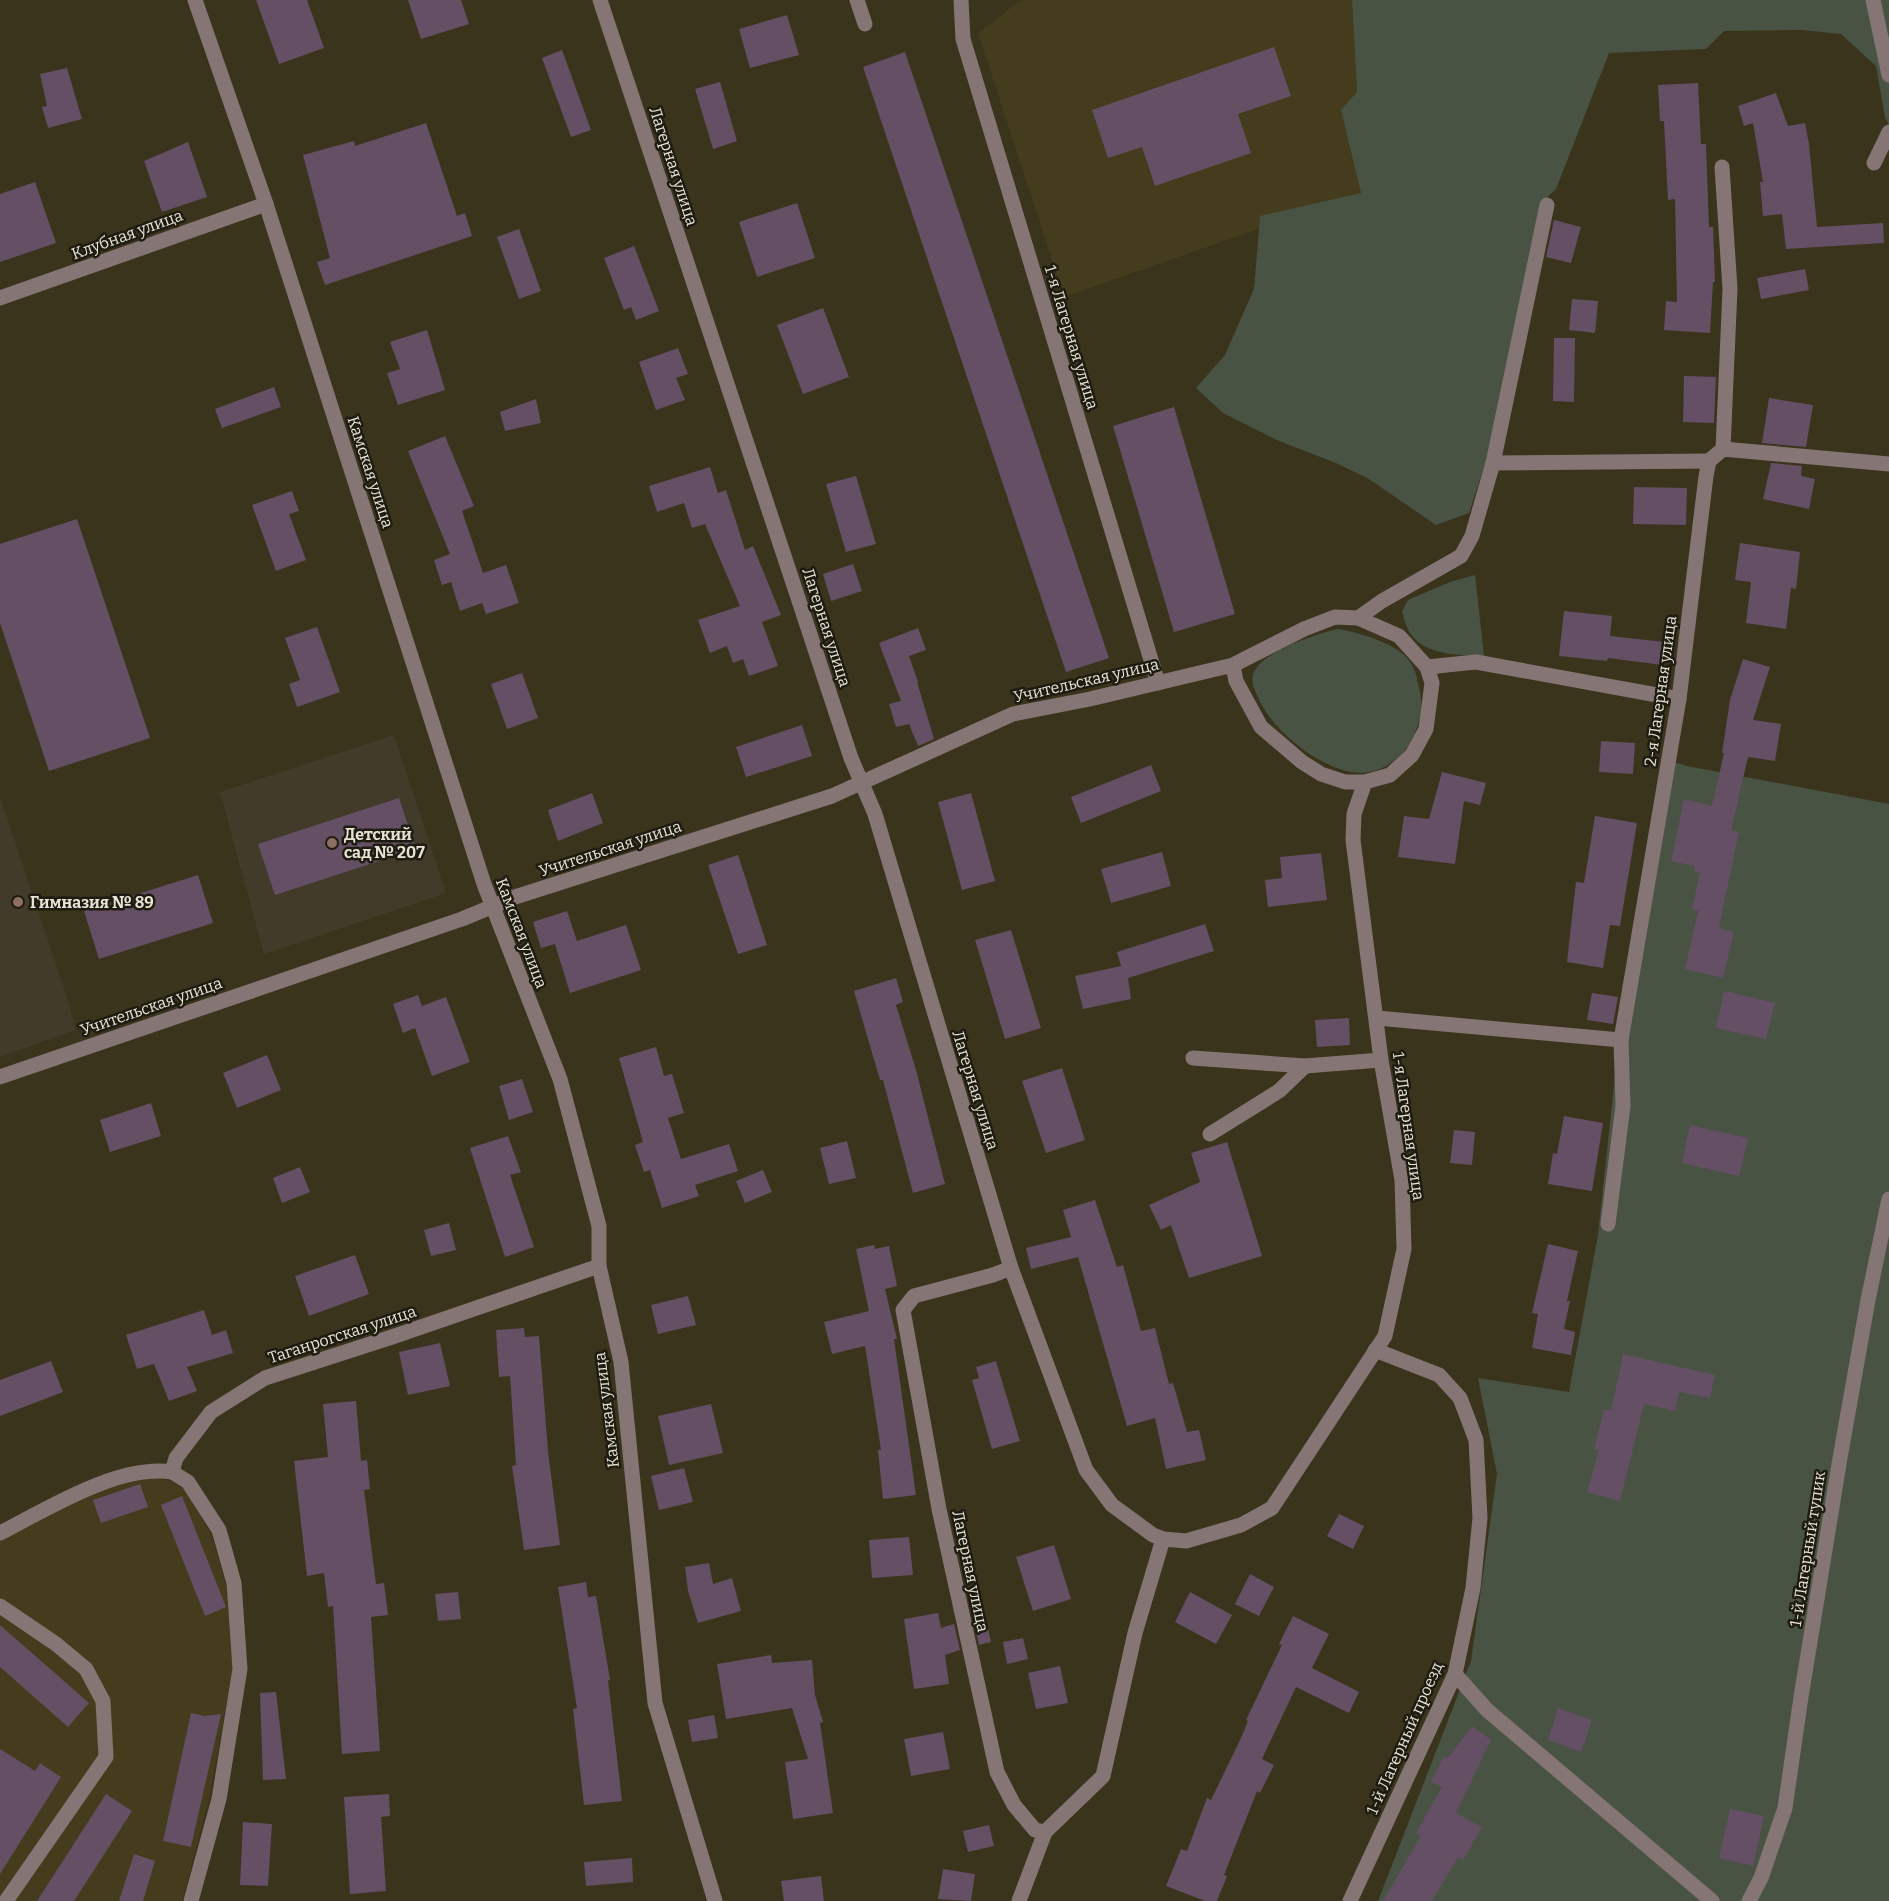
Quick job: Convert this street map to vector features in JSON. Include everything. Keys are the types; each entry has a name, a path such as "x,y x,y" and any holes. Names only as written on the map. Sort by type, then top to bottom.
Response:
{"street":[{"name":"Камская улица","path":"195,0 266,204 476,861 560,1080 599,1226 599,1266 621,1362 655,1703 715,1901"},
{"name":"Лагерная улица","path":"600,0 851,758 875,814 1011,1268 1086,1470 1112,1504 1153,1535 1163,1539"},
{"path":"857,0 865,24"},
{"name":"1-я Лагерная улица","path":"962,0 963,39 1158,683"},
{"path":"1873,0 1889,75"},
{"path":"1874,163 1889,132"},
{"path":"1722,167 1730,289 1723,449"},
{"name":"Клубная улица","path":"0,298 266,204"},
{"path":"1358,618 1382,601 1461,556 1472,536 1493,463 1547,205"},
{"path":"1493,463 1709,461 1723,449 1889,464"},
{"name":"2-я Лагерная улица","path":"1608,1224 1623,1106 1621,1040 1679,699 1709,461"},
{"path":"1335,617 1358,618 1399,636 1427,667 1432,683 1431,700 1426,729 1412,755 1390,775 1365,782 1345,783 1321,774 1276,742 1261,727 1248,707 1236,681 1233,665 1304,628 1335,617"},
{"path":"1427,667 1476,662 1679,699"},
{"name":"Учительская улица","path":"0,1077 462,919 492,906 832,796 1013,714 1233,665"},
{"name":"1-я Лагерная улица","path":"1163,1539 1186,1541 1241,1526 1272,1508 1385,1336 1404,1249 1402,1180 1381,1060 1353,840 1353,814 1365,782"},
{"path":"1377,1018 1621,1040"},
{"path":"1193,1058 1305,1066 1381,1060"},
{"path":"1210,1134 1279,1091 1305,1066"},
{"name":"1-й Лагерный тупик","path":"1749,1901 1761,1878 1785,1808 1838,1469 1868,1300 1889,1199"},
{"name":"Таганрогская улица","path":"172,1472 176,1458 211,1412 265,1378 599,1266"},
{"name":"Лагерная улица","path":"1011,1268 914,1296 903,1310 939,1509 997,1772 1014,1804 1035,1830 1045,1832"},
{"name":"1-й Лагерный проезд","path":"1350,1901 1455,1674 1473,1588 1480,1518 1476,1440 1460,1398 1438,1375 1375,1350"},
{"path":"0,1533 95,1484 156,1469 172,1472 188,1482 219,1530 234,1583 240,1669 219,1799 191,1901"},
{"path":"1019,1901 1045,1832 1103,1776 1135,1633 1163,1539"},
{"path":"0,1606 56,1644 86,1669 103,1701 105,1757 6,1901"},
{"path":"1455,1674 1487,1710 1712,1901"}],"shaded area":[{"path":"1021,0 1352,0 1357,93 1341,110 1361,193 1064,297 978,33"},
{"name":"Детский сад № 207","path":"394,735 446,893 264,954 220,792"},
{"name":"Гимназия № 89","path":"0,797 70,1006 75,1030 0,1057"},
{"path":"153,1477 170,1481 186,1491 212,1537 226,1586 233,1668 209,1799 182,1901 0,1901 0,1541 97,1490"}],"green space":[{"path":"1352,0 1889,0 1889,125 1885,117 1876,66 1841,34 1803,30 1724,31 1706,49 1609,53 1556,189 1542,202 1487,458 1469,513 1436,525 1369,479 1336,463 1279,441 1223,413 1196,388 1225,355 1254,289 1260,216 1361,193 1341,110 1357,92"},
{"path":"1475,575 1484,656 1444,653 1417,641 1409,631 1402,611 1408,600 1450,582"},
{"path":"1338,629 1358,633 1391,646 1408,659 1416,676 1421,708 1416,731 1402,754 1375,771 1354,772 1337,768 1304,750 1275,724 1265,710 1254,686 1253,675 1266,659 1290,645"},
{"path":"1662,759 1687,766 1889,804 1889,1901 1378,1901 1471,1661 1497,1474 1478,1378 1569,1392 1598,1235 1619,1039"}],"building":[{"path":"256,0 307,0 324,48 279,64"},
{"path":"408,0 461,0 469,24 421,39"},
{"path":"787,15 799,55 750,68 739,29"},
{"path":"1274,47 1291,96 1238,114 1251,153 1155,186 1142,147 1108,158 1092,110"},
{"path":"562,50 591,130 571,137 542,58"},
{"path":"905,52 1109,658 1066,672 863,67"},
{"path":"67,68 82,119 48,128 42,107 47,106 40,74"},
{"path":"720,82 737,141 713,149 695,89"},
{"path":"1698,83 1701,144 1706,144 1709,227 1713,227 1715,282 1713,282 1710,333 1664,330 1666,301 1677,302 1675,199 1668,200 1664,121 1660,121 1658,85"},
{"path":"1776,93 1788,126 1805,123 1817,227 1883,223 1884,243 1786,249 1782,214 1763,216 1760,182 1763,182 1753,123 1744,126 1738,106"},
{"path":"426,123 457,216 465,213 472,236 325,285 317,262 330,258 303,155 354,141 355,146"},
{"path":"188,142 207,197 162,212 144,161"},
{"path":"35,182 56,243 0,262 0,194"},
{"path":"797,203 815,258 757,277 739,222"},
{"path":"1554,220 1581,227 1571,263 1546,257"},
{"path":"519,229 541,291 519,299 497,237"},
{"path":"634,246 659,311 636,320 631,307 624,310 604,258"},
{"path":"1805,269 1809,290 1761,299 1757,278"},
{"path":"1572,299 1598,301 1595,333 1569,330"},
{"path":"823,308 849,377 803,394 777,325"},
{"path":"427,330 445,390 398,405 387,373 400,369 390,342"},
{"path":"1554,338 1575,338 1574,402 1553,401"},
{"path":"678,348 688,374 676,378 685,400 656,410 639,362"},
{"path":"1684,376 1716,377 1714,423 1683,422"},
{"path":"274,387 281,407 222,428 215,409"},
{"path":"1769,398 1813,405 1806,447 1762,443"},
{"path":"536,399 541,423 505,431 500,412"},
{"path":"1174,407 1235,614 1174,632 1113,426"},
{"path":"445,436 474,506 462,511 483,573 506,565 519,603 486,614 482,603 460,611 451,582 442,585 434,560 450,554 408,451"},
{"path":"1771,463 1802,466 1801,476 1815,479 1809,509 1763,499"},
{"path":"710,467 718,493 726,490 745,550 753,546 781,615 762,622 778,666 749,676 743,659 733,663 727,646 710,653 698,620 740,606 705,524 692,528 684,503 657,512 649,486"},
{"path":"856,476 876,544 846,552 826,484"},
{"path":"1634,487 1687,488 1686,525 1633,524"},
{"path":"292,491 299,511 289,514 306,560 276,571 252,505"},
{"path":"77,519 150,738 49,771 0,623 0,544"},
{"path":"1740,543 1800,552 1796,589 1791,588 1786,629 1746,623 1751,582 1735,580"},
{"path":"853,564 862,591 831,601 823,574"},
{"path":"1564,611 1612,616 1610,636 1665,642 1663,665 1608,658 1607,661 1559,656"},
{"path":"317,627 340,692 297,707 289,684 300,680 285,638"},
{"path":"918,628 926,650 909,656 934,739 918,746 909,724 896,727 889,704 901,701 879,643"},
{"path":"1743,659 1770,667 1753,720 1781,724 1775,761 1748,757 1731,830 1739,832 1719,928 1734,932 1723,978 1685,969 1698,911 1692,909 1700,872 1694,871 1695,866 1671,861 1684,799 1712,806 1724,753 1722,753 1730,700"},
{"path":"522,673 538,718 507,729 491,684"},
{"path":"802,725 812,756 746,777 736,747"},
{"path":"1601,741 1635,743 1633,774 1599,772"},
{"path":"1151,765 1161,791 1081,823 1071,797"},
{"path":"1442,772 1486,783 1480,805 1464,801 1455,864 1398,857 1404,816 1429,819"},
{"path":"592,793 603,823 558,841 548,810"},
{"path":"971,793 995,881 962,890 938,802"},
{"path":"399,798 416,849 275,895 258,844"},
{"path":"1595,816 1637,823 1620,926 1610,925 1603,968 1567,962 1576,882 1584,883"},
{"path":"1162,852 1171,886 1111,903 1101,869"},
{"path":"1321,853 1327,900 1268,907 1265,880 1282,878 1280,857"},
{"path":"738,855 767,945 738,954 708,865"},
{"path":"198,875 213,923 99,959 84,911"},
{"path":"567,911 577,941 626,925 641,970 570,993 555,944 541,948 533,922"},
{"path":"1205,924 1214,951 1128,978 1131,999 1083,1009 1075,976 1121,966 1117,952"},
{"path":"1011,930 1041,1028 1005,1039 975,940"},
{"path":"896,978 903,1002 896,1005 916,1070 945,1184 913,1193 883,1080 880,1080 854,991"},
{"path":"1724,991 1775,1003 1766,1039 1716,1028"},
{"path":"1592,993 1618,997 1613,1024 1587,1020"},
{"path":"418,995 422,1006 446,997 470,1062 432,1076 415,1028 403,1033 393,1004"},
{"path":"1349,1018 1350,1045 1317,1047 1315,1020"},
{"path":"656,1047 664,1076 672,1074 684,1113 668,1118 681,1159 729,1144 738,1171 695,1185 699,1196 662,1208 650,1170 644,1172 635,1145 643,1142 619,1058"},
{"path":"267,1055 281,1090 237,1108 223,1073"},
{"path":"1062,1068 1085,1140 1046,1153 1022,1081"},
{"path":"522,1079 533,1112 509,1120 499,1086"},
{"path":"151,1103 161,1136 110,1152 100,1120"},
{"path":"1564,1116 1603,1123 1592,1191 1548,1184 1553,1153 1557,1154"},
{"path":"1690,1125 1748,1138 1739,1176 1682,1163"},
{"path":"1454,1130 1475,1132 1472,1165 1450,1163"},
{"path":"508,1136 521,1172 510,1175 534,1247 505,1257 470,1148"},
{"path":"847,1141 856,1178 829,1184 820,1148"},
{"path":"1227,1142 1262,1256 1189,1278 1171,1225 1161,1230 1149,1205 1200,1182 1191,1153"},
{"path":"300,1167 310,1192 282,1203 273,1178"},
{"path":"763,1170 772,1192 745,1203 736,1181"},
{"path":"1095,1200 1117,1267 1123,1265 1141,1331 1155,1328 1169,1384 1173,1383 1187,1432 1199,1430 1206,1460 1166,1469 1155,1418 1127,1426 1078,1257 1031,1269 1026,1248 1071,1237 1063,1210"},
{"path":"449,1223 456,1250 431,1256 424,1230"},
{"path":"1548,1244 1578,1251 1567,1301 1570,1301 1564,1329 1575,1332 1571,1355 1532,1348 1538,1314 1532,1313"},
{"path":"874,1245 875,1249 889,1246 897,1286 885,1289 897,1339 894,1339 916,1495 883,1499 878,1450 881,1450 865,1346 832,1354 824,1322 869,1311 856,1249"},
{"path":"355,1255 369,1294 309,1316 295,1276"},
{"path":"688,1296 696,1325 658,1334 651,1305"},
{"path":"204,1310 212,1335 226,1330 233,1353 187,1367 197,1391 169,1401 154,1364 137,1369 126,1335"},
{"path":"524,1328 525,1337 539,1336 548,1451 560,1545 524,1550 512,1466 516,1465 510,1376 499,1377 496,1330"},
{"path":"440,1343 450,1386 408,1395 399,1352"},
{"path":"1623,1354 1715,1375 1710,1398 1679,1392 1675,1411 1644,1404 1620,1501 1587,1492 1599,1450 1594,1449 1604,1409 1611,1411"},
{"path":"51,1361 63,1392 0,1416 0,1380"},
{"path":"996,1361 1020,1441 992,1449 972,1380 979,1378 976,1367"},
{"path":"356,1401 361,1461 367,1460 370,1489 364,1490 376,1584 384,1583 388,1615 371,1617 380,1751 342,1754 333,1606 328,1607 324,1573 307,1576 294,1461 328,1457 323,1404"},
{"path":"711,1404 723,1453 669,1465 658,1416"},
{"path":"684,1468 693,1502 659,1510 651,1476"},
{"path":"140,1484 148,1507 101,1523 93,1500"},
{"path":"182,1496 226,1607 205,1616 161,1505"},
{"path":"1339,1514 1364,1526 1353,1549 1327,1536"},
{"path":"909,1537 913,1575 872,1578 869,1540"},
{"path":"1054,1545 1071,1599 1033,1611 1016,1557"},
{"path":"709,1563 713,1584 732,1578 741,1611 698,1623 688,1591 685,1567"},
{"path":"1250,1574 1274,1587 1259,1616 1235,1604"},
{"path":"586,1582 588,1597 596,1596 610,1680 608,1680 622,1801 584,1805 573,1709 577,1708 558,1587"},
{"path":"458,1592 461,1619 438,1621 435,1594"},
{"path":"1190,1592 1232,1615 1216,1644 1175,1622"},
{"path":"938,1613 941,1628 954,1624 960,1650 945,1655 949,1684 914,1689 904,1619"},
{"path":"985,1616 991,1642 979,1645 973,1619"},
{"path":"1293,1616 1329,1634 1312,1668 1359,1692 1349,1713 1296,1687 1262,1759 1274,1765 1260,1793 1257,1791 1224,1875 1227,1876 1217,1901 1205,1901 1166,1886 1181,1849 1187,1851 1207,1798 1211,1800 1241,1738 1248,1721 1246,1720 1282,1645 1279,1644"},
{"path":"0,1625 89,1703 68,1727 0,1667"},
{"path":"1023,1638 1028,1659 1007,1664 1003,1642"},
{"path":"771,1655 772,1663 812,1660 815,1695 823,1722 820,1723 833,1813 793,1819 785,1762 808,1759 792,1708 726,1719 717,1664"},
{"path":"1060,1666 1068,1703 1036,1709 1028,1673"},
{"path":"276,1692 286,1779 263,1780 260,1693"},
{"path":"1558,1708 1592,1720 1581,1752 1548,1740"},
{"path":"191,1713 205,1716 221,1714 191,1847 163,1841"},
{"path":"714,1715 718,1738 692,1742 688,1720"},
{"path":"1472,1726 1491,1740 1456,1813 1482,1827 1463,1860 1458,1857 1432,1901 1383,1901 1421,1836 1416,1833 1442,1787 1431,1782 1444,1756 1448,1758"},
{"path":"943,1732 950,1769 911,1776 904,1739"},
{"path":"0,1749 35,1771 40,1763 61,1777 0,1874"},
{"path":"106,1794 132,1811 74,1901 37,1901"},
{"path":"389,1794 390,1816 381,1817 386,1891 350,1894 344,1797"},
{"path":"1730,1809 1764,1816 1753,1866 1719,1858"},
{"path":"243,1822 272,1824 268,1886 240,1885"},
{"path":"989,1825 994,1846 968,1852 963,1831"},
{"path":"134,1854 155,1861 143,1901 119,1901"},
{"path":"632,1858 633,1882 586,1886 584,1862"},
{"path":"943,1869 975,1874 971,1901 938,1899"},
{"path":"821,1876 824,1901 784,1901 781,1881"}],"place":[{"name":"Детский сад № 207","path":"332,843"},
{"name":"Гимназия № 89","path":"18,902"}]}
